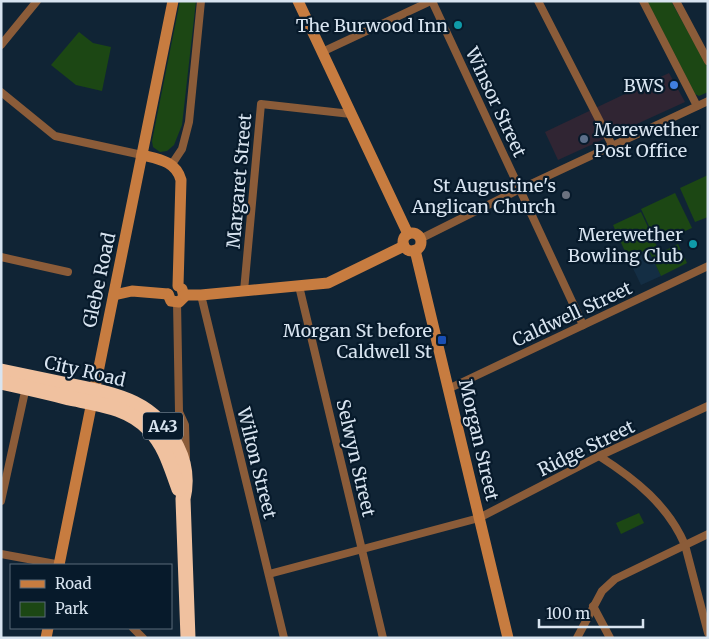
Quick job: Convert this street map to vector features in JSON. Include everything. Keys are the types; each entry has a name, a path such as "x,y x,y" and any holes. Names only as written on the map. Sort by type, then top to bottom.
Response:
{"highway":[{"name":"City Road","path":"1,371 93,397 137,418 152,431 185,492 188,638"},
{"name":"A43","path":"1,382 93,397"}],"street":[{"path":"1,45 37,1"},
{"name":"Glebe Road","path":"60,564 173,1"},
{"path":"172,164 182,149 189,122 201,1"},
{"path":"298,1 408,234"},
{"path":"322,52 432,1"},
{"name":"Winsor Street","path":"432,1 583,324"},
{"path":"538,1 612,145"},
{"path":"643,1 696,106"},
{"path":"676,1 708,61"},
{"path":"1,92 55,136 161,159 172,164 180,176 182,184 179,412 184,425 185,492"},
{"path":"417,244 414,234 408,234 403,239 404,246 408,250 520,189 708,101"},
{"name":"Margaret Street","path":"244,291 261,104 351,114"},
{"name":"Morgan Street","path":"417,244 448,389 508,638"},
{"path":"114,295 132,291 168,294 170,288 180,295 200,295 328,283 404,246"},
{"path":"1,257 68,272"},
{"name":"Caldwell Street","path":"448,389 708,266"},
{"name":"Selwyn Street","path":"299,286 383,638"},
{"name":"Wilton Street","path":"200,295 284,638"},
{"path":"1,501 26,387"},
{"name":"Ridge Street","path":"269,574 479,518 599,456 708,406"},
{"path":"599,456 631,477 654,498 680,531 686,545 708,633"},
{"path":"577,638 592,606 602,591 615,579 708,534"},
{"path":"1,554 55,564"},
{"path":"592,606 610,638"},
{"path":"134,629 143,638"}],"shaded area":[{"path":"669,73 685,102 558,160 545,132"},
{"path":"648,249 661,276 641,285 628,258"}],"green space":[{"path":"180,1 196,1 182,125 174,145 167,151 160,152 153,147 152,141"},
{"path":"647,1 671,1 708,68 708,92 699,96 695,94"},
{"path":"79,32 93,43 111,47 102,91 76,85 51,65"},
{"path":"708,175 708,217 695,222 680,188"},
{"path":"675,193 692,228 657,243 641,209"},
{"path":"641,212 660,253 678,244 687,263 661,276 648,249 628,258 613,225"},
{"path":"639,513 644,523 621,534 616,523"}],"place":[{"name":"The Burwood Inn","path":"458,25"},
{"name":"BWS","path":"674,85"},
{"name":"Merewether Post Office","path":"584,139"},
{"name":"St Augustine's Anglican Church","path":"566,195"},
{"name":"Merewether Bowling Club","path":"693,244"},
{"name":"Morgan St before Caldwell St","path":"442,340"}]}
